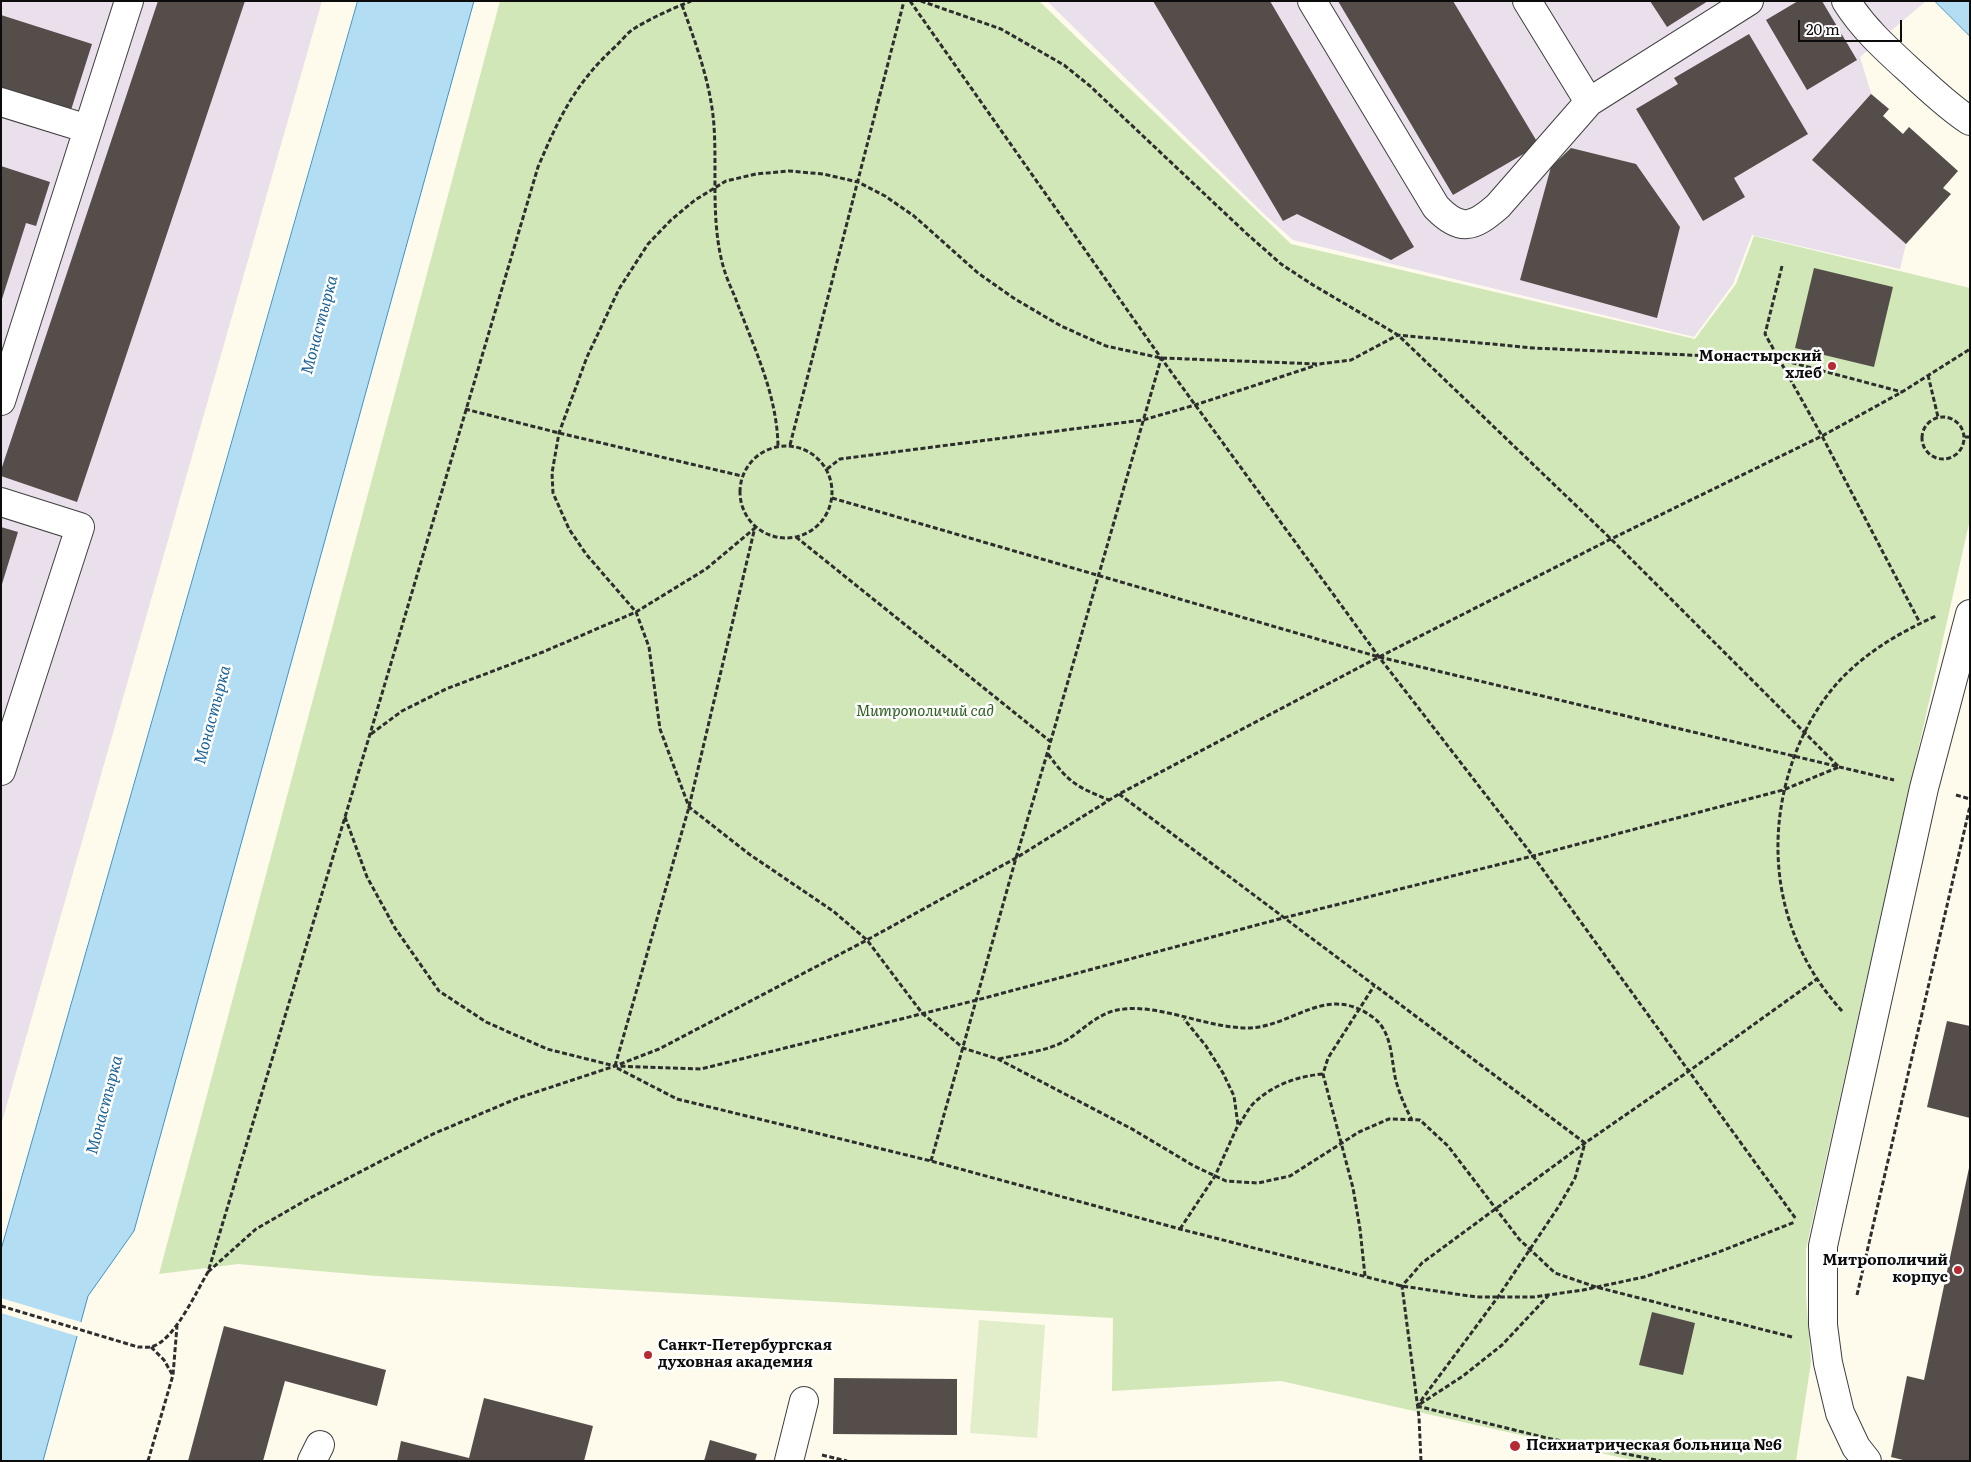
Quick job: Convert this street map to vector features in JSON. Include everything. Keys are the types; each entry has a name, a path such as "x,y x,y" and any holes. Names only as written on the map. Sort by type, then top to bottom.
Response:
{"lane":[{"path":"1,401 130,1"},
{"path":"1312,1 1436,207 1449,221 1465,224 1482,220 1498,206 1589,102 1750,1"},
{"path":"1527,1 1589,102"},
{"path":"1846,1 1857,19 1879,41 1950,108 1970,121"},
{"path":"1,102 88,130"},
{"path":"1,502 80,527 1,770"},
{"path":"1867,1461 1856,1447 1840,1413 1828,1363 1823,1325 1823,1246 1924,788 1970,614"},
{"path":"789,1461 804,1401"}],"path":[{"path":"1,1306 138,1346 151,1347 158,1344 177,1326 208,1272 538,167 558,120 580,84 627,35 641,25 690,1"},
{"path":"790,446 904,1"},
{"path":"615,1066 677,1098 931,1161 1180,1229 1402,1286 1476,1297 1534,1297 1596,1288 1662,1271 1716,1253 1798,1221 1533,856 1379,657 1195,405 910,1"},
{"path":"921,1 1001,29 1064,65 1090,86 1240,228 1282,264 1313,285 1398,335 1611,539 1839,767"},
{"path":"682,5 698,49 709,92 714,124 715,225 722,263 772,397 778,429 778,446"},
{"path":"1826,1346 1596,1288 1555,1273 1529,1250 1495,1209 1448,1146 1420,1120 1389,1119 1359,1132 1290,1176 1258,1183 1226,1181 1194,1166 1132,1129 998,1059 963,1048 922,1013 867,940 833,911 749,854 689,807 660,729 649,647 636,612 586,554 569,529 553,493 552,473 559,433 587,357 619,289 648,244 671,220 695,200 714,188 726,182 756,174 789,171 823,174 858,182 885,196 914,216 978,273 1015,299 1062,326 1106,346 1161,358 1319,364 1351,360 1398,335 1533,348 1778,358 1902,392"},
{"path":"1782,266 1765,334 1822,436 1920,623"},
{"path":"208,1272 256,1229 308,1199 433,1134 518,1098 615,1066 659,1049 867,940 1016,858 1119,794 1379,657 1611,539 1822,436 1902,392 1970,349"},
{"path":"931,1161 1016,858 1048,754 1161,358"},
{"path":"827,469 840,459 1143,420 1319,364"},
{"path":"1928,375 1938,417"},
{"path":"465,409 742,476"},
{"path":"1938,417 1948,417 1956,421 1962,428 1965,437 1963,446 1957,454 1948,458 1939,458 1930,454 1924,447 1922,438 1924,428 1930,421 1938,417"},
{"path":"1965,437 1970,437"},
{"path":"778,446 804,449 817,457 827,469 832,483 832,498 826,516 813,530 785,539 764,534 755,527 746,517 741,504 742,476 750,462 762,451 778,446"},
{"path":"832,498 1099,574 1379,657 1970,798"},
{"path":"370,734 402,711 446,689 543,652 636,612 706,569 755,527"},
{"path":"615,1066 689,807 755,527"},
{"path":"796,537 1051,742"},
{"path":"1870,1038 1838,1007 1802,955 1782,892 1777,846 1778,818 1783,790 1794,756 1804,732 1823,702 1846,674 1873,650 1904,630 1937,615"},
{"path":"1048,754 1062,774 1078,787 1109,800"},
{"path":"345,817 367,877 395,928 439,991 486,1022 547,1050 615,1066 701,1069 977,1000 1283,918 1533,856 1783,790 1839,767"},
{"path":"1119,794 1584,1143"},
{"path":"1856,1299 1970,806"},
{"path":"1422,1461 1418,1406 1402,1286 1422,1263 1584,1143 1690,1071 1817,979"},
{"path":"1365,1276 1360,1228 1342,1143 1322,1074 1328,1058 1374,986"},
{"path":"998,1059 1064,1042 1103,1014 1124,1009 1152,1010 1216,1024 1249,1028 1280,1021 1322,1004 1337,1004 1358,1009 1376,1019 1386,1035 1392,1052 1396,1080 1403,1104 1412,1120"},
{"path":"1184,1018 1206,1046 1223,1073 1234,1096 1238,1125"},
{"path":"1180,1229 1215,1176 1238,1125 1254,1103 1275,1088 1302,1076 1322,1074"},
{"path":"1418,1406 1498,1297 1575,1178 1584,1143"},
{"path":"1418,1406 1463,1376 1502,1345 1548,1295"},
{"path":"148,1461 173,1375 177,1326"},
{"path":"151,1347 164,1360 173,1375"},
{"path":"1418,1406 1546,1438 1661,1461"}],"shaded area":[{"path":"1,1 322,1 1,1125"},
{"path":"1047,1 1926,1 1860,57 1871,93 1889,109 1883,116 1903,134 1909,127 1958,171 1943,188 1951,194 1906,244 1900,269 1752,235 1733,284 1694,337 1293,240 1265,215"}],"green space":[{"name":"Митрополичий сад","path":"500,1 1039,1 1291,244 1695,339 1736,284 1754,236 1970,288 1970,519 1806,1249 1806,1296 1811,1362 1796,1461 1636,1461 1281,1381 1112,1391 1113,1318 376,1276 238,1264 159,1274"},
{"path":"979,1320 1045,1325 1037,1438 970,1433"}],"water":[{"name":"Монастырка","path":"358,1 474,1 134,1231 88,1296 43,1461 1,1461 1,1250"},
{"path":"1935,1 1970,1 1970,36"}],"pier":[{"path":"1,1298 84,1323 80,1337 1,1313"}],"building":[{"path":"158,1 245,1 77,502 1,476 1,470"},
{"path":"1153,1 1270,1 1414,247 1391,260 1297,214 1283,221"},
{"path":"1338,1 1453,1 1539,145 1453,195"},
{"path":"1650,1 1708,1 1667,27"},
{"path":"1798,1 1822,1 1857,60 1807,90 1766,20"},
{"path":"1,15 92,44 71,110 1,88"},
{"path":"1749,34 1808,134 1734,178 1745,197 1703,221 1636,109 1678,84 1674,78"},
{"path":"1871,94 1889,109 1883,116 1903,134 1909,127 1958,171 1943,188 1951,194 1906,244 1812,160"},
{"path":"1571,148 1636,164 1680,227 1657,318 1520,280 1551,167"},
{"path":"1,166 50,182 36,226 26,223 2,299"},
{"path":"1814,268 1893,287 1874,367 1795,348"},
{"path":"1,527 18,532 2,584 1,584"},
{"path":"1947,1021 1970,1026 1970,1118 1927,1107"},
{"name":"Митрополичий корпус","path":"1969,1168 1970,1461 1907,1461 1891,1457 1907,1376 1924,1380"},
{"path":"1652,1312 1695,1323 1683,1375 1639,1365"},
{"path":"224,1326 386,1370 377,1406 285,1381 263,1461 188,1461"},
{"path":"834,1378 957,1379 957,1435 833,1434"},
{"path":"484,1398 593,1426 584,1461 397,1461 401,1441 469,1458"},
{"path":"710,1440 757,1454 755,1461 704,1461"}],"place":[{"name":"Монастырский хлеб","path":"1832,366"},
{"name":"Митрополичий корпус","path":"1958,1270"},
{"name":"Санкт-Петербургская духовная академия","path":"648,1355"},
{"name":"Психиатрическая больница №6","path":"1515,1446"}]}
